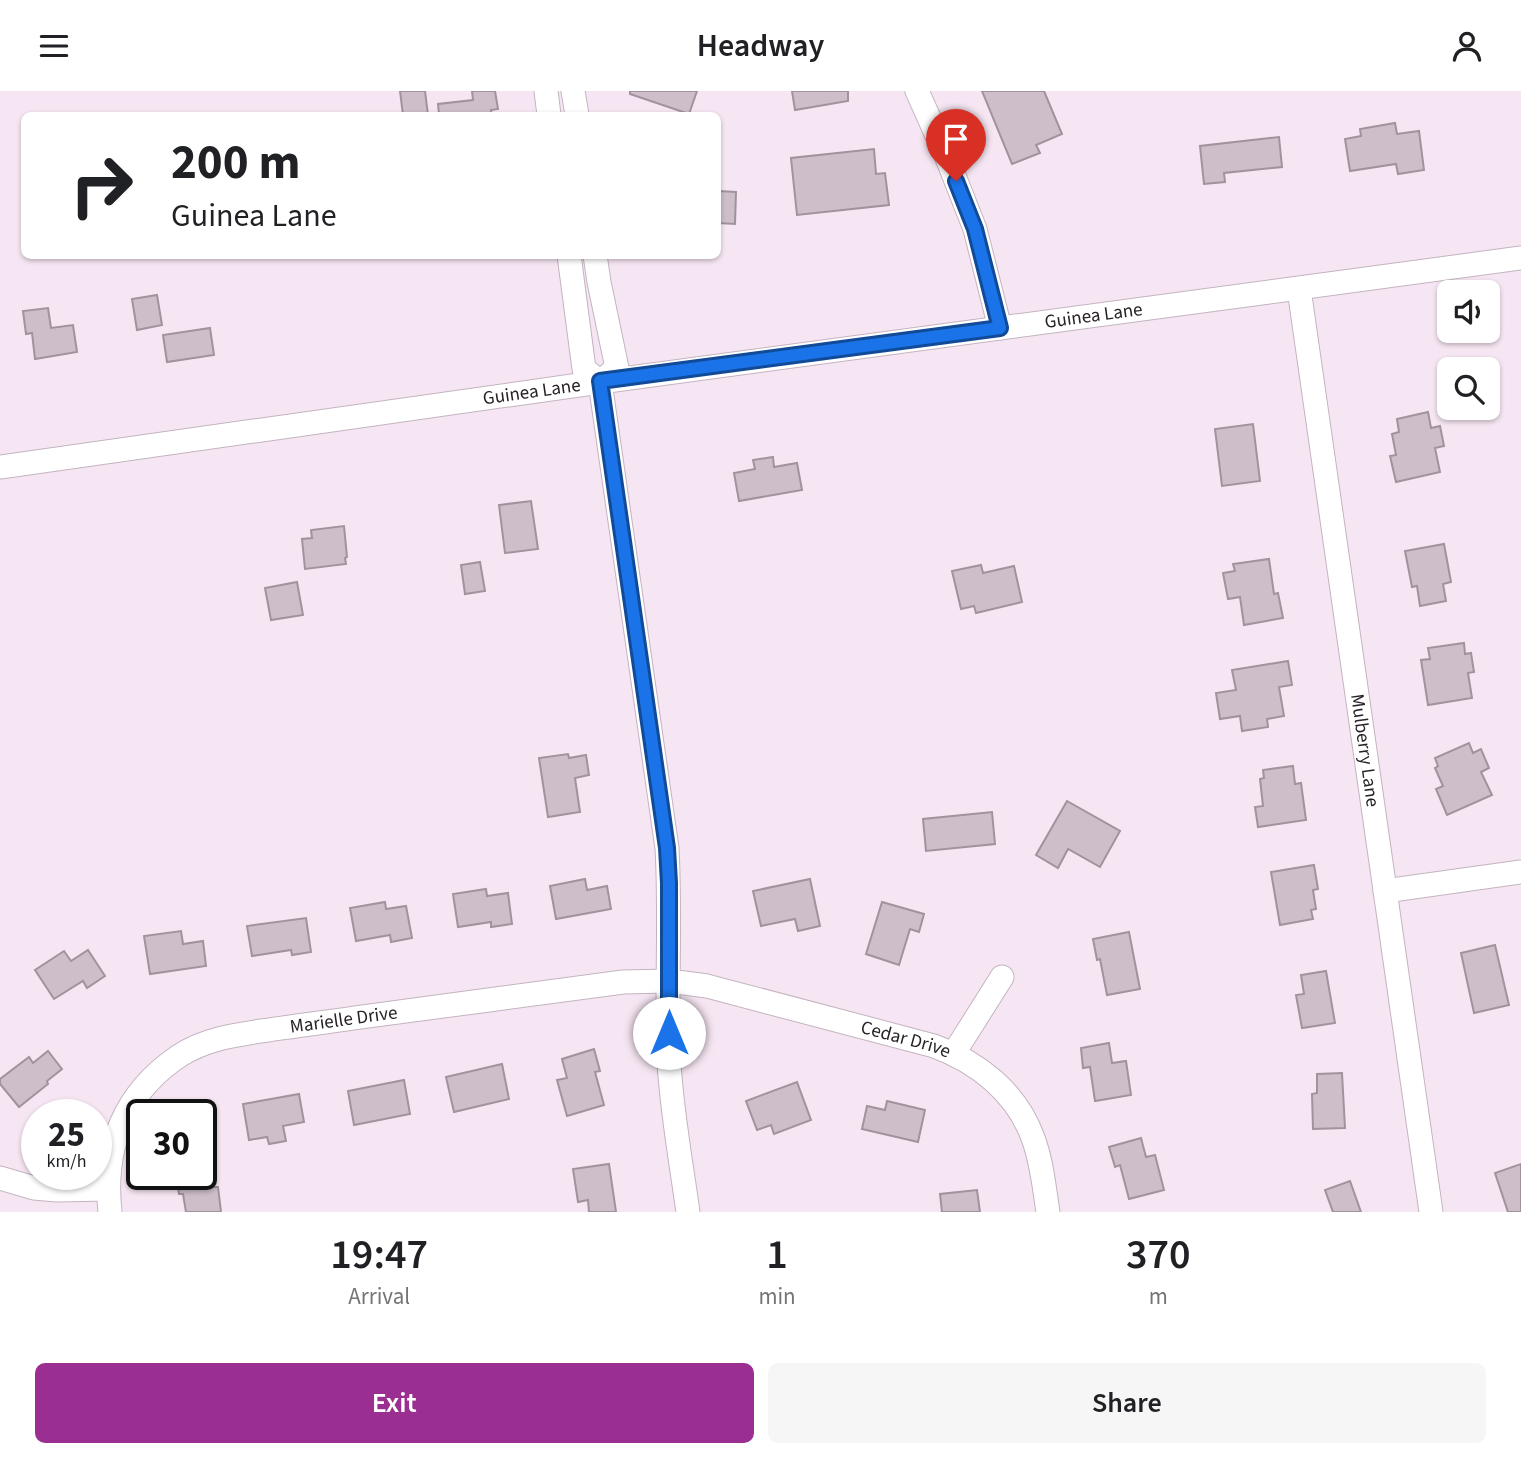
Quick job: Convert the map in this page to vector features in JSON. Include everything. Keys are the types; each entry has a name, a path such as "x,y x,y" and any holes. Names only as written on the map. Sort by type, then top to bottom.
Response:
{"street":[{"path":"546,91 549,112"},
{"path":"573,91 576,112"},
{"path":"917,91 975,229 1000,328"},
{"name":"Guinea Lane","path":"0,467 600,381 1521,258"},
{"path":"570,259 584,369 600,381 667,848 669,1059 671,1093 688,1212"},
{"path":"596,259 617,368 600,381"},
{"name":"Mulberry Lane","path":"1299,289 1431,1212"},
{"path":"1385,891 1521,872"},
{"path":"954,1053 1002,977"},
{"name":"Cedar Drive","path":"669,981 707,986 934,1046 954,1053 982,1070 1005,1092 1024,1118 1033,1137 1042,1168 1048,1212"},
{"name":"Marielle Drive","path":"108,1201 108,1168 115,1137 134,1099 155,1075 181,1055 209,1041 623,982 669,981"},
{"path":"0,1178 34,1188 108,1201"}],"building":[{"path":"400,91 425,91 428,112 403,112"},
{"path":"472,91 495,91 498,109 491,112 439,112 438,104 473,100"},
{"path":"630,91 697,91 690,112 630,94"},
{"path":"792,91 848,91 848,101 795,110"},
{"path":"982,91 1044,91 1062,134 1036,145 1040,153 1012,164"},
{"path":"1395,123 1397,134 1419,131 1424,170 1398,174 1396,164 1350,171 1345,139 1361,136 1360,129"},
{"path":"1279,137 1282,167 1224,173 1225,182 1204,184 1200,146"},
{"path":"874,149 876,174 885,173 889,205 797,215 791,158"},
{"path":"721,191 736,192 735,224 721,223"},
{"path":"157,295 162,325 137,330 132,299"},
{"path":"48,308 51,328 73,325 77,352 35,359 32,333 26,334 23,311"},
{"path":"210,328 214,355 167,362 163,335"},
{"path":"1428,412 1431,428 1440,426 1444,446 1435,448 1440,472 1396,482 1390,456 1396,455 1392,434 1399,432 1397,419"},
{"path":"1253,424 1260,481 1222,486 1215,429"},
{"path":"773,457 774,467 797,463 802,490 739,501 734,473 755,469 753,460"},
{"path":"531,501 538,549 505,553 499,505"},
{"path":"344,526 346,564 305,569 302,539 312,538 311,530"},
{"path":"1444,544 1451,582 1443,584 1446,601 1420,606 1417,586 1412,587 1405,551"},
{"path":"1269,559 1274,594 1278,593 1283,618 1244,625 1240,597 1228,599 1223,573 1235,571 1233,564"},
{"path":"480,562 485,591 465,594 461,565"},
{"path":"981,565 983,573 1014,566 1022,602 976,613 974,606 961,609 952,571"},
{"path":"297,582 303,615 271,620 265,588"},
{"path":"1464,643 1465,654 1471,653 1474,672 1468,673 1472,698 1428,705 1421,660 1430,659 1428,648"},
{"path":"1288,661 1292,685 1279,687 1284,716 1267,719 1268,727 1242,731 1240,716 1220,719 1216,693 1236,690 1232,670"},
{"path":"1469,743 1473,753 1481,749 1489,768 1481,772 1492,795 1447,815 1436,789 1443,786 1435,768 1438,766 1435,758"},
{"path":"568,754 569,758 586,755 589,775 575,778 580,812 548,817 539,758"},
{"path":"1293,766 1295,784 1301,783 1306,820 1258,827 1255,807 1263,806 1260,779 1264,778 1263,770"},
{"path":"1067,801 1120,831 1100,867 1068,849 1058,868 1036,855"},
{"path":"992,812 995,844 926,851 923,819"},
{"path":"1314,865 1318,889 1313,890 1316,909 1311,910 1313,919 1280,925 1271,872"},
{"path":"585,879 587,890 607,886 611,909 556,919 550,886"},
{"path":"810,879 820,926 798,931 795,919 761,926 753,891"},
{"path":"486,889 487,896 508,893 512,924 491,927 491,922 458,927 453,894"},
{"path":"385,902 386,909 406,906 412,938 391,942 390,935 356,941 350,908"},
{"path":"882,902 924,914 919,932 910,929 899,965 866,954"},
{"path":"306,918 311,952 292,955 291,950 252,956 247,926"},
{"path":"181,931 183,944 203,941 206,966 150,974 144,936"},
{"path":"1129,932 1140,989 1107,995 1093,939"},
{"path":"1495,945 1509,1005 1474,1013 1461,953"},
{"path":"88,950 105,976 87,988 83,981 54,999 35,970 64,951 71,961"},
{"path":"1326,971 1335,1023 1302,1028 1296,995 1304,994 1301,975"},
{"path":"1109,1043 1112,1063 1126,1061 1131,1095 1095,1101 1090,1067 1083,1068 1081,1048"},
{"path":"594,1049 600,1071 595,1072 604,1105 567,1116 557,1080 567,1078 562,1059"},
{"path":"48,1051 62,1069 29,1099 21,1099 19,1107 0,1084 0,1079 29,1057 33,1063"},
{"path":"502,1064 509,1099 454,1112 446,1077"},
{"path":"1342,1073 1345,1128 1313,1129 1312,1094 1317,1093 1317,1074"},
{"path":"404,1080 410,1114 354,1125 348,1091"},
{"path":"797,1082 811,1120 774,1134 771,1125 757,1130 746,1101"},
{"path":"299,1094 304,1122 283,1126 286,1141 269,1144 267,1137 249,1140 243,1104"},
{"path":"887,1101 925,1110 918,1142 862,1129 867,1106 885,1110"},
{"path":"1141,1138 1146,1157 1155,1155 1164,1190 1129,1199 1120,1165 1115,1167 1109,1147"},
{"path":"609,1164 616,1212 589,1212 588,1200 578,1202 573,1169"},
{"path":"1521,1164 1521,1212 1508,1212 1495,1173"},
{"path":"1350,1181 1361,1212 1333,1212 1325,1190"},
{"path":"218,1187 221,1212 186,1212 183,1194 179,1194 178,1190 217,1190"},
{"path":"977,1190 980,1212 942,1212 940,1194"}],"route":[{"path":"669,1033 667,848 600,381 1000,328 975,229 956,181"}]}
